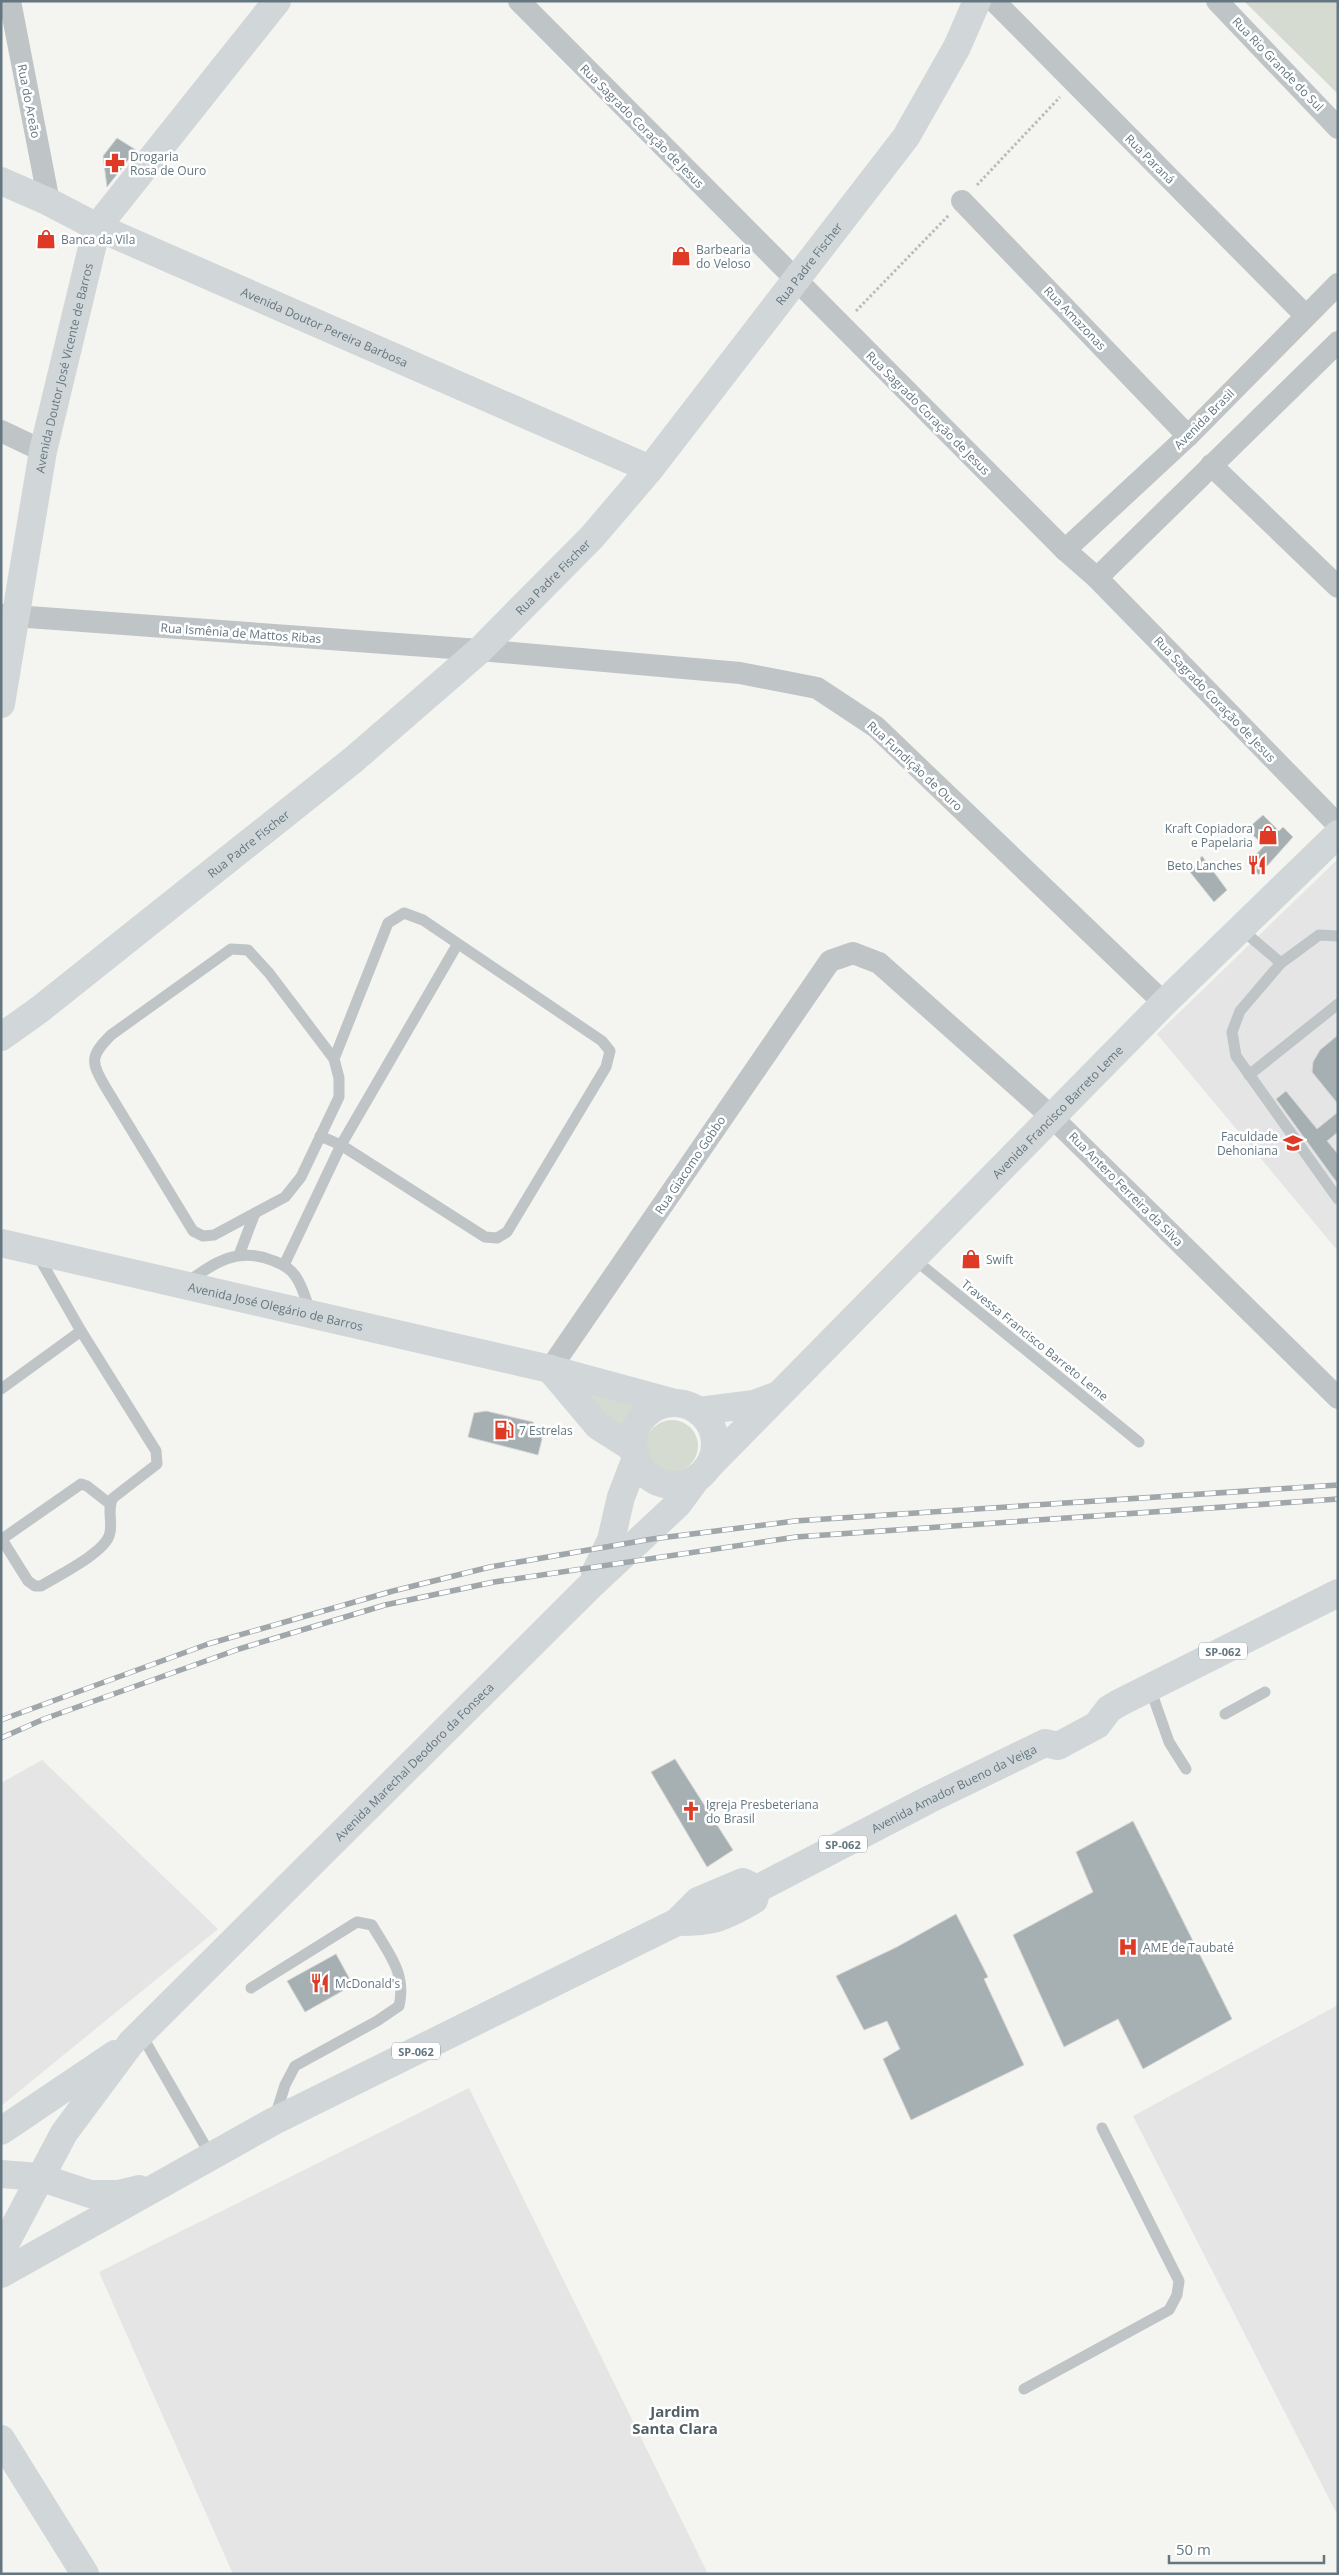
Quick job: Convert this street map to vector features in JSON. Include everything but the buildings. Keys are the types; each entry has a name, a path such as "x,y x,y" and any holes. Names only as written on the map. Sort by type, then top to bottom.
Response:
{"main road":[{"name":"Avenida Doutor José Vicente de Barros","path":"1,704 9,616 43,451 96,227 277,1"},
{"name":"Rua Padre Fischer","path":"1,1037 40,1010 353,760 480,650 592,537 650,469 906,137 957,47 977,1"},
{"name":"Avenida Doutor Pereira Barbosa","path":"1,181 49,202 96,227 650,469"},
{"name":"Avenida Francisco Barreto Leme","path":"702,1473 1164,1003 1240,929 1326,856 1338,834"},
{"name":"Avenida José Olegário de Barros","path":"1,1243 550,1369 687,1407"},
{"path":"550,1369 598,1426 635,1453 642,1469 662,1483 686,1483 702,1473 713,1458 714,1432 708,1421 687,1407 662,1405 650,1411 641,1420 635,1432 635,1453 621,1497 611,1540 588,1588"},
{"name":"Avenida Francisco Barreto Leme","path":"687,1407 754,1404 780,1394"},
{"name":"Avenida Marechal Deodoro da Fonseca","path":"5,2246 39,2177 64,2133 136,2038 588,1588 678,1504 702,1473"},
{"name":"Avenida Amador Bueno da Veiga","path":"274,2121 677,1922 698,1901 743,1882 757,1889 928,1800 1045,1743 1050,1732 1092,1708 1109,1709 1338,1593"},
{"name":"Avenida Marechal Deodoro da Fonseca","path":"1,2131 136,2038"},
{"name":"SP-062","path":"1,2274 274,2121"},
{"name":"SP-062","path":"1,2174 39,2177 90,2194 118,2194 158,2185"},
{"path":"1,2211 4,2216 5,2246"},
{"path":"1,2439 85,2574"}],"street":[{"name":"Rua do Areão","path":"10,1 49,202"},
{"name":"Rua Sagrado Coração de Jesus","path":"519,1 796,282 1065,550 1097,578 1338,825"},
{"name":"Rua Paraná","path":"994,1 1306,316"},
{"name":"Rua Rio Grande do Sul","path":"1217,1 1338,128"},
{"name":"Rua Amazonas","path":"962,201 1188,436"},
{"name":"Avenida Brasil","path":"1065,550 1188,436 1338,284"},
{"path":"1097,578 1211,465 1335,349"},
{"path":"1,431 43,451"},
{"path":"1211,465 1338,587"},
{"name":"Rua Ismênia de Mattos Ribas","path":"9,616 480,650"},
{"name":"Rua Fundição de Ouro","path":"480,650 740,673 817,688 876,726 1164,1003"},
{"name":"Rua Antero Ferreira da Silva","path":"830,961 853,953 879,962 1053,1118 1338,1398"},
{"name":"Rua Giacomo Gobbo","path":"550,1369 830,961"}],"lane":[{"path":"320,1136 341,1145 485,1236 496,1238 507,1232 606,1068 610,1052 602,1041 423,920 404,912 388,923 334,1059"},
{"path":"1240,929 1281,963"},
{"path":"1338,936 1319,935 1281,963 1240,1011 1232,1032 1236,1056 1338,1199"},
{"path":"284,1265 341,1145 458,945"},
{"path":"231,949 248,950 253,955 269,973 334,1059 339,1097 301,1177 285,1197 214,1235 203,1236 193,1231 95,1070 93,1058 96,1049 111,1035 231,949"},
{"path":"1249,1075 1338,1004"},
{"path":"239,1254 255,1213"},
{"path":"35,1251 81,1331 156,1451 157,1464 112,1498 110,1504 110,1534 103,1546 41,1586 35,1586 28,1581 2,1538 81,1484 87,1486 110,1504"},
{"path":"184,1285 224,1259 239,1254 259,1254 284,1265 296,1276 312,1314"},
{"name":"Travessa Francisco Barreto Leme","path":"914,1259 1139,1442"},
{"path":"1,1389 81,1331"},
{"path":"1150,1688 1169,1742 1186,1769"},
{"path":"1225,1714 1265,1692"},
{"path":"251,1988 358,1922 372,1925 401,1976 403,1992 399,2006 377,2021 295,2066 285,2084 274,2121"},
{"path":"136,2038 211,2156"},
{"path":"1024,2389 1169,2310 1177,2295 1179,2281 1102,2128"}],"shaded area":[{"path":"1244,1 1338,1 1338,94"},
{"name":"Faculdade Dehoniana","path":"1338,859 1338,1251 1157,1034"},
{"path":"579,1391 649,1404 632,1420 622,1438"},
{"path":"667,1420 677,1420 687,1424 694,1431 698,1446 694,1461 687,1468 677,1472 667,1472 657,1468 650,1461 646,1451 646,1441 650,1431 657,1424"},
{"path":"42,1760 218,1929 1,2106 1,1783"},
{"path":"1338,2005 1338,2516 1133,2116"},
{"path":"469,2088 708,2574 233,2574 99,2272"}],"railway":[{"path":"1,1720 208,1644 393,1591 490,1567 652,1539 795,1521 1338,1485"},
{"path":"1,1738 44,1719 239,1649 385,1605 494,1582 796,1537 1338,1499"}],"place":[{"name":"Drogaria Rosa de Ouro","path":"115,163"},
{"name":"Banca da Vila","path":"46,239"},
{"name":"Barbearia do Veloso","path":"681,256"},
{"name":"Kraft Copiadora e Papelaria","path":"1268,835"},
{"name":"Beto Lanches","path":"1257,865"},
{"name":"Faculdade Dehoniana","path":"1293,1143"},
{"name":"Swift","path":"971,1259"},
{"name":"7 Estrelas","path":"504,1430"},
{"name":"Igreja Presbeteriana do Brasil","path":"691,1811"},
{"name":"AME de Taubaté","path":"1128,1947"},
{"name":"McDonald's","path":"320,1983"}],"district":[{"name":"Jardim Santa Clara","path":"675,2420"}]}
